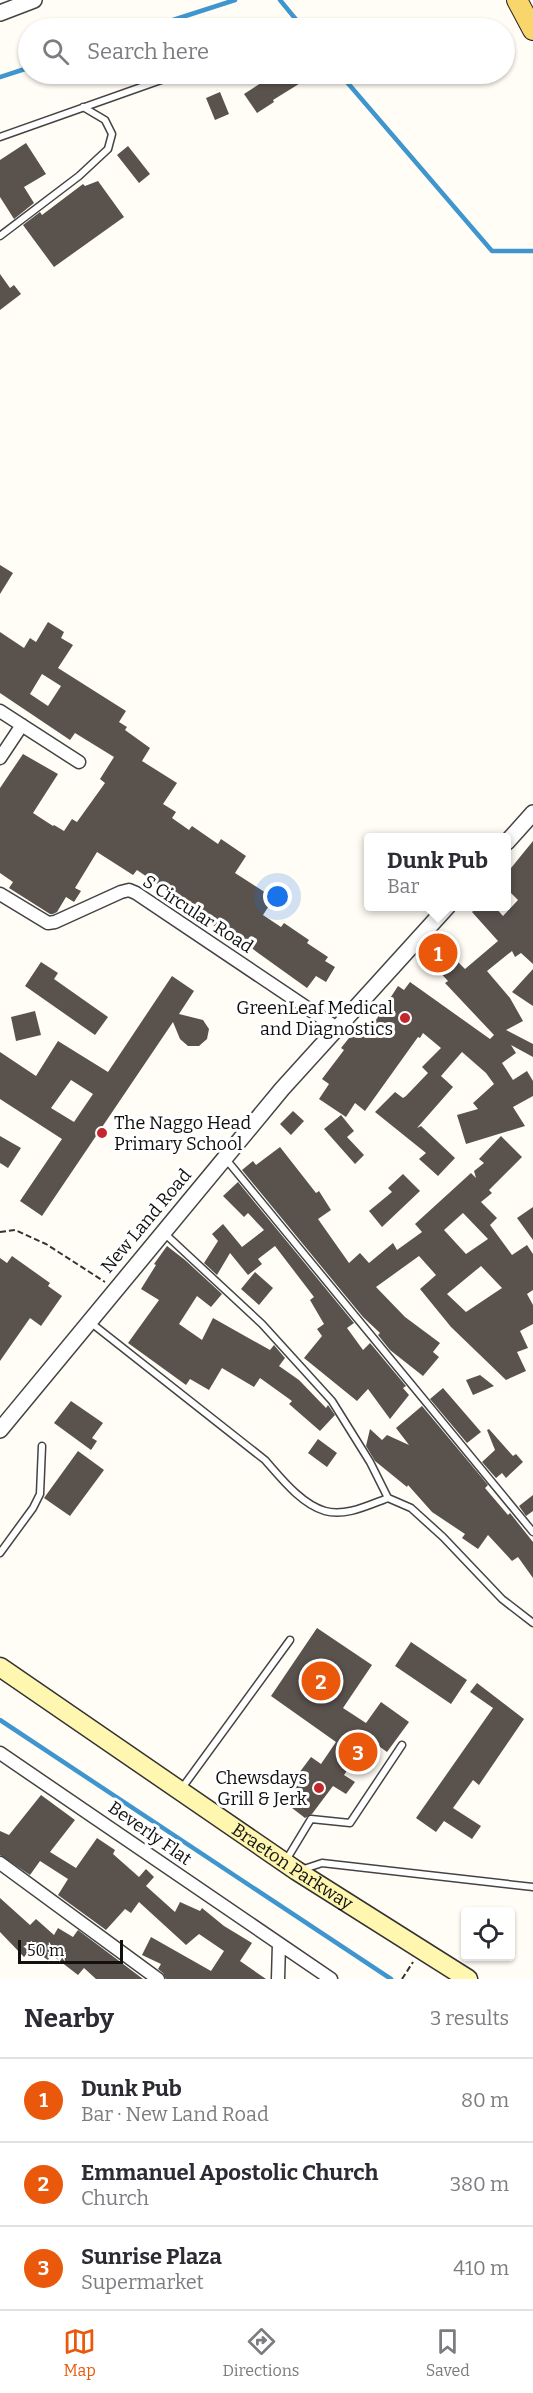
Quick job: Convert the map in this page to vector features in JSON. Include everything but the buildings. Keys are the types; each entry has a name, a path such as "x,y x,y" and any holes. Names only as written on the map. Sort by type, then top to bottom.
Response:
{"main road":[{"path":"517,0 533,30"},
{"name":"Braeton Parkway","path":"0,1667 291,1866 468,1979"}],"street":[{"path":"0,13 34,0"},
{"path":"0,711 79,762"},
{"path":"0,758 22,725"},
{"path":"511,838 533,813"},
{"name":"S Circular Road","path":"0,894 48,923 129,890 337,1028"},
{"name":"New Land Road","path":"0,1430 114,1289 225,1158 337,1028 443,911"},
{"name":"Beverly Flat","path":"0,1753 331,1979"},
{"path":"0,1863 158,1979"},
{"path":"278,1979 279,1944"}],"lane":[{"path":"0,137 149,84"},
{"path":"0,236 79,177 108,149 112,134 105,120 83,107"},
{"path":"225,1158 533,1532"},
{"path":"163,1232 262,1324 332,1401 370,1462 387,1498"},
{"path":"89,1322 266,1460 285,1483 307,1501 325,1511 345,1512 387,1498 411,1508 443,1537 502,1599 533,1623"},
{"path":"0,1553 33,1508 39,1494 42,1446"},
{"path":"180,1791 290,1640"},
{"path":"402,1745 350,1823 311,1819 291,1866 322,1863 533,1887"}],"path":[{"path":"0,1232 15,1230 46,1244 114,1289"},
{"path":"402,1979 421,1949"}],"waterway":[{"path":"179,18 235,0"},
{"path":"280,0 295,18"},
{"path":"0,77 18,71"},
{"path":"349,84 492,251 533,251"},
{"path":"0,1720 391,1979"}],"place":[{"name":"Dunk Pub","path":"438,953"},
{"name":"GreenLeaf Medical and Diagnostics","path":"405,1018"},
{"name":"The Naggo Head Primary School","path":"102,1133"},
{"name":"Emmanuel Apostolic Church","path":"321,1681"},
{"name":"Sunrise Plaza","path":"358,1752"},
{"name":"Chewsdays Grill & Jerk","path":"319,1788"}]}
